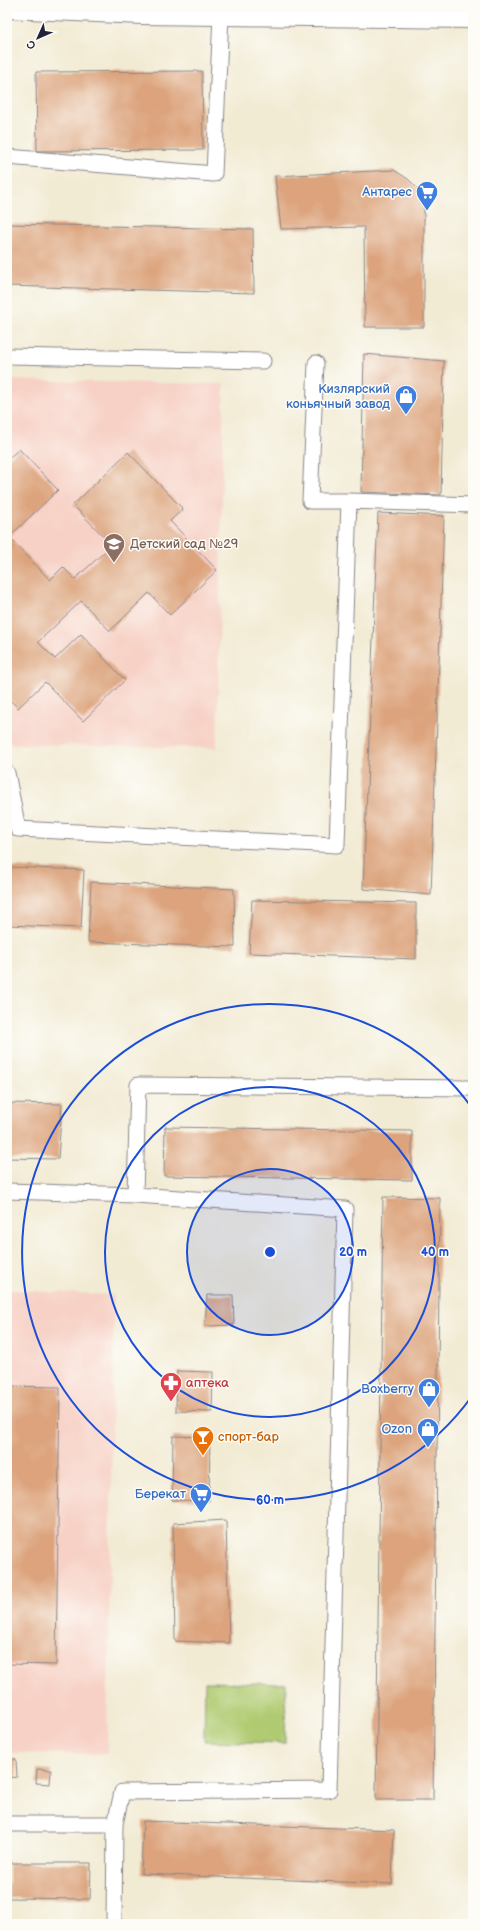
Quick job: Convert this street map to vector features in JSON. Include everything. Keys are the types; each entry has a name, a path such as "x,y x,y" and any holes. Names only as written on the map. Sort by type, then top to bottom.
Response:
{"street":[{"path":"7,7 142,10 221,14 473,17"}],"lane":[{"path":"7,157 214,174 221,14"},
{"path":"7,356 263,361"},
{"path":"316,363 310,501 473,506"},
{"path":"7,773 18,829 338,845 349,501"},
{"path":"135,1195 138,1085 473,1088"},
{"path":"7,1191 135,1195 345,1208 329,1790 122,1792 115,1824 114,1924"},
{"path":"7,1824 115,1824"}],"shaded area":[{"name":"Детский сад №29","path":"7,380 224,384 217,748 7,744"},
{"path":"7,1290 114,1295 107,1754 7,1753"}],"green space":[{"path":"205,1682 286,1684 285,1743 204,1741"}],"building":[{"path":"202,71 203,150 37,151 36,72"},
{"path":"394,170 408,179 418,189 424,208 424,327 365,327 364,227 281,229 275,176"},
{"path":"7,224 253,229 254,293 7,286"},
{"path":"364,354 444,361 441,495 361,492"},
{"path":"19,449 58,490 9,537 50,580 63,567 75,579 112,545 73,505 128,452 183,509 170,521 217,570 170,615 149,593 110,631 81,601 38,642 55,659 81,634 125,680 83,721 45,682 18,708 7,697 7,639 9,637 7,634 7,460"},
{"path":"378,513 444,516 431,895 363,889"},
{"path":"7,867 84,870 81,928 7,925"},
{"path":"91,882 234,889 235,947 88,942"},
{"path":"252,900 416,903 416,959 249,953"},
{"path":"7,1103 62,1104 58,1159 7,1158"},
{"path":"165,1127 412,1131 412,1180 164,1176"},
{"path":"383,1197 440,1198 433,1800 376,1800"},
{"path":"207,1295 233,1295 234,1325 205,1326"},
{"path":"177,1371 213,1372 212,1412 176,1411"},
{"path":"7,1386 60,1387 56,1665 7,1664"},
{"path":"173,1436 210,1437 209,1501 172,1500"},
{"path":"226,1520 229,1643 175,1641 173,1523"},
{"path":"7,1759 16,1759 17,1777 7,1778"},
{"path":"37,1769 51,1770 50,1784 36,1783"},
{"path":"143,1821 394,1830 392,1884 141,1874"},
{"path":"9,1863 91,1863 90,1899 9,1898"}],"place":[{"name":"Антарес","path":"427,212"},
{"name":"Кизлярский коньячный завод","path":"406,416"},
{"name":"Детский сад №29","path":"114,564"},
{"name":"аптека","path":"171,1402"},
{"name":"Boxberry","path":"429,1408"},
{"name":"Ozon","path":"428,1448"},
{"name":"спорт-бар","path":"203,1456"},
{"name":"Берекат","path":"201,1514"}]}
